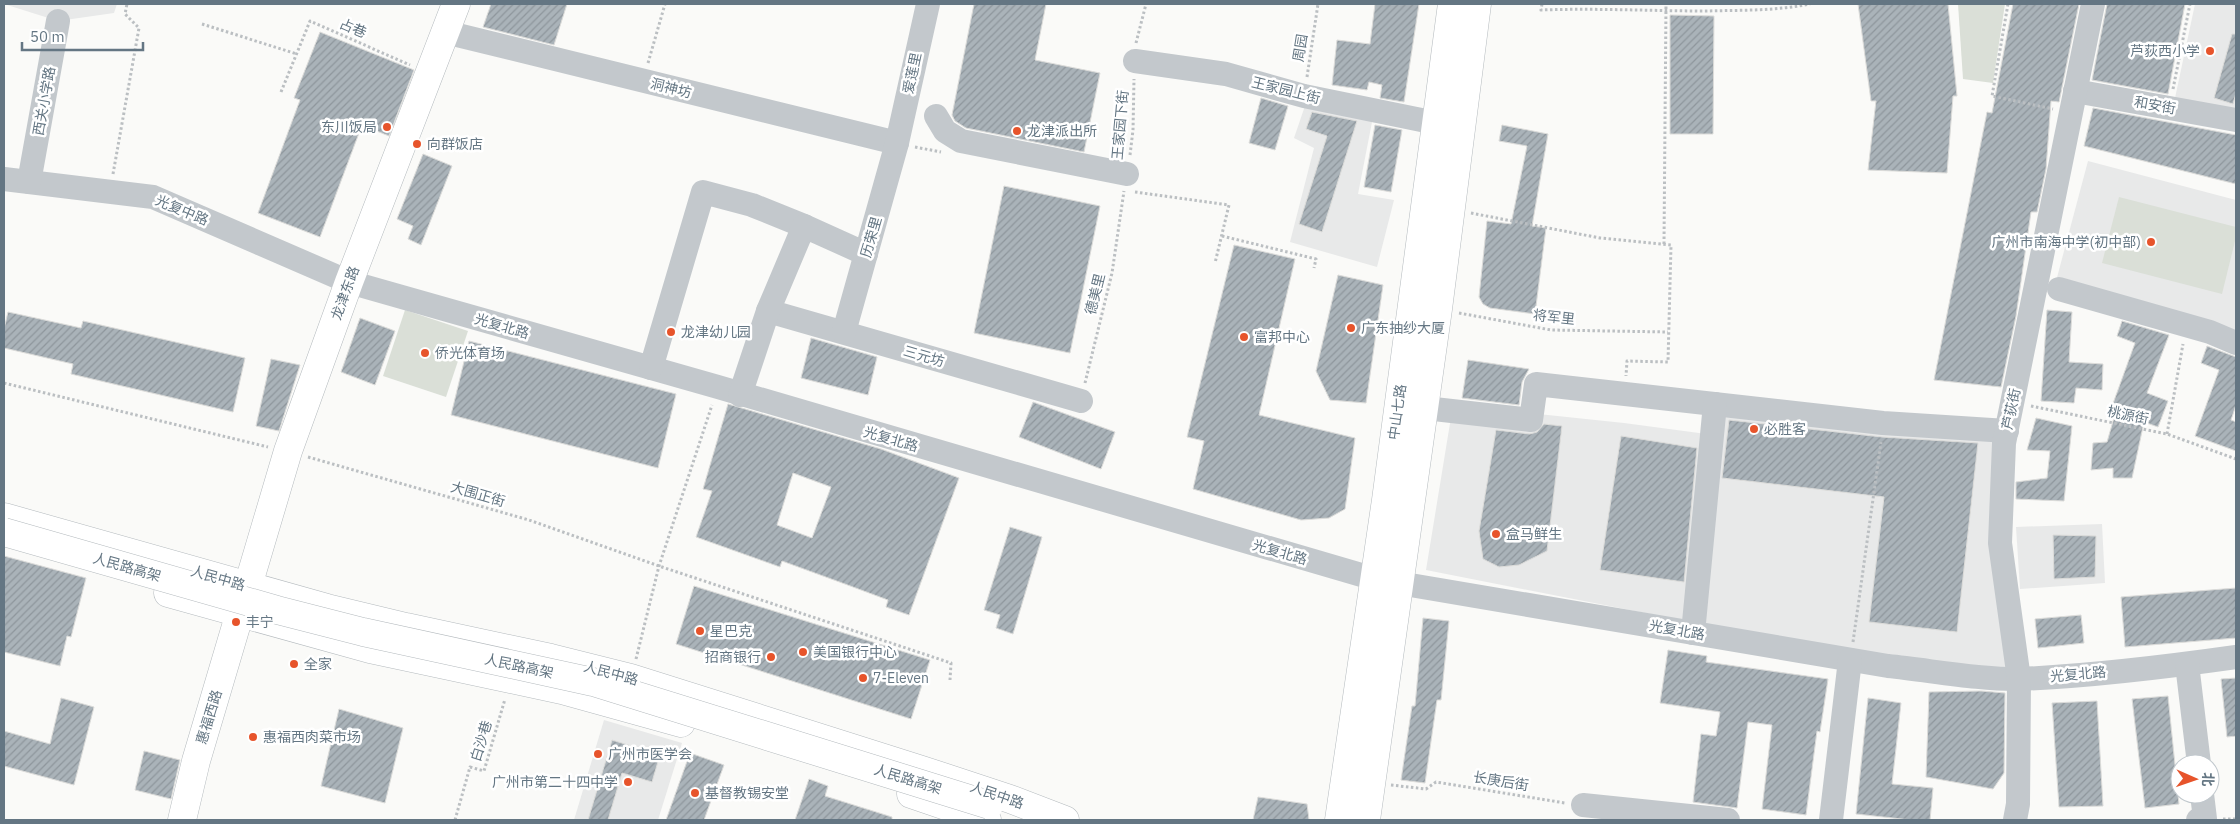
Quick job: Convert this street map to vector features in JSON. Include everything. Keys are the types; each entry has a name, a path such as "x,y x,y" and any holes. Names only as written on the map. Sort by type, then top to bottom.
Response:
{"main road":[{"name":"龙津东路","path":"248,587 288,452 349,282 456,4"},
{"name":"中山七路","path":"1366,820 1387,581 1436,123 1452,4"},
{"name":"中山七路","path":"1339,820 1424,408 1476,4"},
{"name":"人民中路","path":"4,517 248,587 378,621 551,658 631,678 922,770 1010,799 1065,820"},
{"name":"人民路高架","path":"4,532 277,610 380,636 593,682 995,815 1029,820"},
{"name":"人民中路","path":"4,546 240,614 370,649 587,696 995,815"},
{"name":"惠福西路","path":"182,820 196,762 248,587"}],"street":[{"name":"爱莲里","path":"897,143 928,4"},
{"name":"芦荻街","path":"2015,820 2018,804 2019,679 2000,543 2004,443 2093,4"},
{"name":"西关小学路","path":"29,182 58,21"},
{"name":"洞神坊","path":"445,32 897,143"},
{"name":"王家园上街","path":"1135,61 1226,74 1304,96 1436,123"},
{"name":"和安街","path":"2073,102 2169,108 2236,120"},
{"path":"936,116 945,131 961,142 1126,182"},
{"name":"历荣里","path":"844,332 897,143"},
{"name":"光复中路","path":"4,179 154,197 349,282"},
{"path":"651,368 703,192 752,205 866,254"},
{"path":"740,395 768,312 804,226"},
{"name":"光复北路","path":"349,282 1387,581 1888,666 2019,679 2187,664 2236,657"},
{"path":"2059,289 2210,332 2236,343"},
{"name":"三元坊","path":"768,312 844,332 1081,401"},
{"path":"1424,408 1531,420 1536,384 1883,423 2007,431"},
{"path":"1693,633 1715,404"},
{"path":"1831,820 1850,660"},
{"path":"2187,664 2198,754"},
{"path":"2198,820 2205,819 2203,804"},
{"path":"1583,805 1728,820"}],"path":[{"path":"110,192 139,28 125,14 127,4"},
{"path":"643,81 665,4"},
{"name":"王家园下街","path":"1126,182 1133,130 1137,37 1146,4"},
{"name":"周园","path":"1304,96 1318,4"},
{"path":"1542,4 1542,10 1592,8 1666,11 1762,10 1810,4"},
{"path":"1664,244 1666,4"},
{"path":"2008,4 1992,96 2073,102"},
{"path":"2169,108 2190,4"},
{"name":"占巷","path":"281,92 310,21 429,73"},
{"path":"202,24 297,54"},
{"path":"1126,182 1230,205 1215,263"},
{"name":"德美里","path":"1081,401 1112,273 1126,182"},
{"path":"1451,209 1600,238 1671,245 1668,362 1627,361 1624,394"},
{"path":"1222,236 1316,259 1314,268"},
{"name":"将军里","path":"1438,309 1551,330 1668,332"},
{"path":"2167,434 2187,326"},
{"name":"大围正街","path":"4,383 288,452 530,520 659,566 951,663 950,680"},
{"path":"631,678 659,566 718,387"},
{"name":"桃源街","path":"2013,402 2167,434 2236,459"},
{"path":"1850,660 1883,423"},
{"name":"白沙巷","path":"454,820 470,767 484,771 511,680"},
{"name":"长庚后街","path":"1383,784 1426,789 1436,782 1583,805"}],"shaded area":[{"path":"4,4 117,4 114,13 58,21"},
{"path":"1958,4 2005,4 1993,83 1963,79"},
{"name":"芦荻西小学","path":"2195,4 2236,4 2236,112 2175,98"},
{"path":"1307,100 1373,117 1358,194 1394,200 1377,267 1290,242 1314,148 1294,138"},
{"name":"广州市南海中学(初中部)","path":"2088,161 2236,200 2236,339 2055,285"},
{"path":"2119,197 2236,227 2236,237 2222,294 2102,263"},
{"name":"侨光体育场","path":"405,310 468,331 446,397 383,376"},
{"path":"1453,405 1624,423 1714,435 1718,406 2000,434 2009,669 1859,655 1426,570"},
{"path":"2102,524 2105,583 2020,589 2016,527"},
{"name":"广州市第二十四中学","path":"604,720 682,743 658,820 574,820"}],"building":[{"path":"491,4 567,4 554,45 483,27"},
{"path":"974,4 1046,4 1035,60 1100,73 1084,152 966,128 955,121 952,115"},
{"path":"1375,4 1419,4 1404,102 1380,98 1382,85 1369,82 1367,90 1332,85 1337,40 1370,44"},
{"path":"1858,4 1948,4 1957,96 1953,96 1947,173 1868,170 1876,101 1871,101"},
{"path":"2013,4 2079,4 2059,102 2051,101 2046,169 2037,212 2031,212 2016,316 2001,387 1934,380 1987,112 1992,113"},
{"path":"2107,4 2185,4 2168,94 2092,80"},
{"path":"1670,15 1714,16 1713,134 1670,134"},
{"path":"320,32 414,70 389,136 362,125 320,237 258,213 300,100 294,98"},
{"path":"2232,34 2236,34 2236,93 2233,104 2214,98"},
{"path":"1261,98 1288,106 1275,150 1249,143"},
{"path":"2093,108 2236,135 2236,184 2084,146"},
{"path":"1312,112 1357,121 1322,232 1299,224 1327,136 1306,129"},
{"path":"1375,125 1402,130 1391,192 1364,187"},
{"path":"1502,125 1548,134 1532,226 1546,228 1535,314 1490,308 1483,304 1479,297 1487,221 1511,224 1527,146 1499,141"},
{"path":"423,154 452,166 421,245 408,239 413,226 397,219"},
{"path":"1004,186 1100,206 1070,353 974,333"},
{"name":"富邦中心","path":"1234,245 1295,259 1259,415 1355,438 1345,509 1329,518 1301,520 1193,489 1204,441 1187,437"},
{"name":"广东抽纱大厦","path":"1338,275 1383,285 1366,403 1330,400 1316,371"},
{"path":"2047,310 2072,312 2069,362 2103,364 2102,390 2076,388 2074,403 2041,401"},
{"path":"8,312 81,328 83,321 245,358 233,412 71,374 73,364 4,348 4,329"},
{"path":"360,318 395,331 375,385 341,372"},
{"path":"2122,321 2169,335 2147,393 2168,401 2158,427 2144,422 2132,478 2113,478 2113,468 2091,470 2093,443 2107,442 2116,411 2111,409 2135,343 2117,336"},
{"path":"811,338 877,357 868,395 801,378"},
{"path":"469,341 676,394 658,468 451,415"},
{"path":"2207,346 2236,357 2236,405 2231,420 2236,422 2236,451 2195,436 2219,370 2201,363"},
{"path":"271,359 300,365 279,431 256,426"},
{"path":"1468,360 1529,369 1522,382 1519,405 1462,398"},
{"path":"1033,402 1115,432 1101,469 1019,437"},
{"path":"728,404 881,449 959,478 909,615 886,607 888,600 845,584 782,561 780,567 696,537 712,491 703,489","holes":["793,473 831,487 812,538 777,525"]},
{"path":"2036,418 2072,426 2064,501 2016,499 2016,482 2047,478 2050,451 2027,450"},
{"path":"1729,420 1882,437 1978,443 1957,632 1869,622 1884,497 1722,478"},
{"path":"1544,424 1562,426 1547,551 1519,565 1499,567 1483,559 1479,531 1496,430 1530,434 1537,432"},
{"path":"1621,436 1697,448 1684,582 1600,570"},
{"path":"1010,527 1042,537 1013,634 996,628 1000,615 984,610"},
{"path":"2053,535 2096,536 2095,577 2054,579"},
{"path":"4,556 86,578 71,637 67,636 60,666 4,652"},
{"name":"美国银行中心","path":"694,586 930,660 911,719 676,644"},
{"path":"2236,588 2236,638 2125,647 2121,597"},
{"path":"2081,615 2084,643 2038,648 2035,619"},
{"path":"1423,618 1449,621 1441,700 1437,700 1425,783 1401,780 1412,706 1415,706"},
{"path":"1668,650 1707,656 1706,662 1828,679 1820,732 1817,731 1806,815 1762,809 1772,725 1748,722 1737,808 1693,802 1701,734 1716,736 1720,712 1660,703"},
{"path":"2236,678 2236,736 2227,737 2221,679"},
{"path":"1981,691 2005,693 2004,773 1993,789 1926,777 1929,692"},
{"path":"2168,696 2174,754 2170,754 2170,804 2179,804 2145,808 2132,699"},
{"path":"61,698 94,707 74,785 4,766 4,731 50,744"},
{"path":"1868,698 1901,703 1892,784 1933,788 1930,820 1911,820 1856,814"},
{"path":"2097,701 2103,806 2059,807 2052,703"},
{"path":"339,709 403,728 385,803 321,786"},
{"path":"612,740 660,755 652,782 622,773 608,820 588,820"},
{"path":"144,751 180,760 171,799 135,790"},
{"name":"基督教锡安堂","path":"690,753 724,765 704,820 666,820"},
{"path":"809,779 828,786 825,796 892,817 892,820 795,820"},
{"path":"1258,797 1307,804 1309,820 1253,820"}],"place":[{"name":"芦荻西小学","path":"2210,51"},
{"name":"东川饭局","path":"387,127"},
{"name":"龙津派出所","path":"1017,131"},
{"name":"向群饭店","path":"417,144"},
{"name":"广州市南海中学(初中部)","path":"2151,242"},
{"name":"广东抽纱大厦","path":"1351,328"},
{"name":"龙津幼儿园","path":"671,332"},
{"name":"富邦中心","path":"1244,337"},
{"name":"侨光体育场","path":"425,353"},
{"name":"必胜客","path":"1754,429"},
{"name":"盒马鲜生","path":"1496,534"},
{"name":"丰宁","path":"236,622"},
{"name":"星巴克","path":"700,631"},
{"name":"美国银行中心","path":"803,652"},
{"name":"招商银行","path":"771,657"},
{"name":"全家","path":"294,664"},
{"name":"7-Eleven","path":"863,678"},
{"name":"惠福西肉菜市场","path":"253,737"},
{"name":"广州市医学会","path":"598,754"},
{"name":"广州市第二十四中学","path":"628,782"},
{"name":"基督教锡安堂","path":"695,793"}]}
